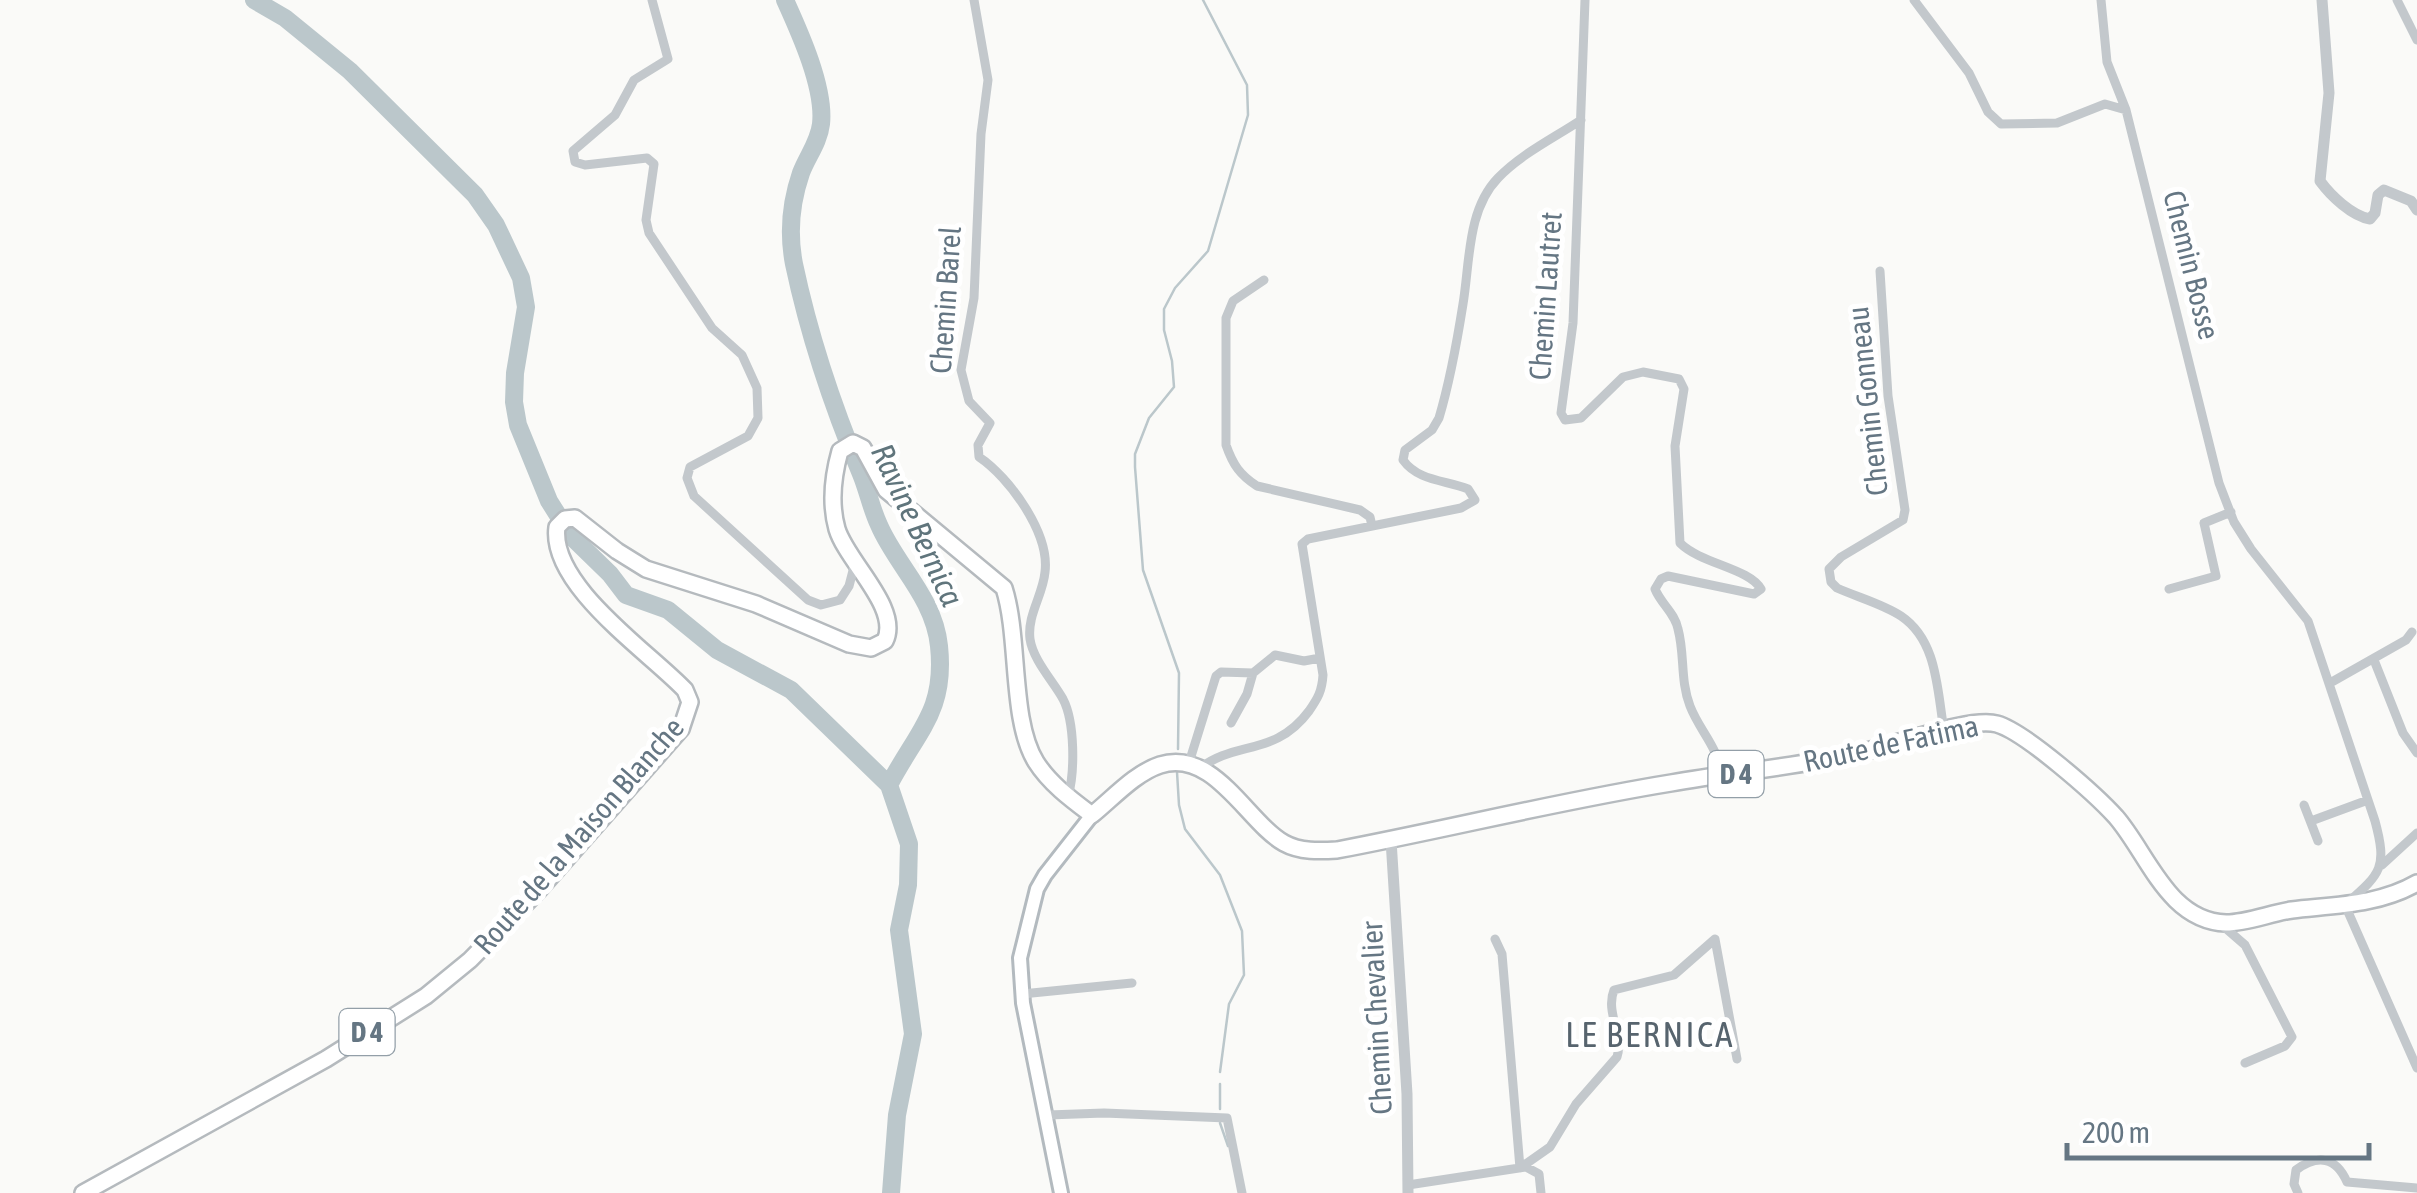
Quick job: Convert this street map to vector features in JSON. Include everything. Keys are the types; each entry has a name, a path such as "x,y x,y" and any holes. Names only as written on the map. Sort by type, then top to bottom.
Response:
{"main road":[{"name":"Route de la Maison Blanche","path":"83,1193 326,1059 426,996 470,960 538,890 682,729 690,702 686,690 601,614 572,575 555,538 556,526 565,519 576,518 617,552 646,569 756,604 848,644 878,646 888,636 888,620 837,530 835,515 834,488 840,451 853,444 864,448 886,490 1004,588 1024,730 1034,760 1068,797 1092,816"},
{"name":"Route de Fatima","path":"1193,767 1242,800 1274,835 1296,848 1337,850 1672,782 1856,754 1972,722 1992,722 2010,728 2096,797 2116,817 2180,906 2215,920"},
{"path":"1062,1193 1022,994 1022,939 1044,875 1092,816 1156,766 1172,762 1193,767"},
{"path":"2215,920 2226,922 2274,912 2344,905 2394,895 2417,883"}],"street":[{"path":"652,0 668,59 634,80 615,116 574,152 576,162 585,165 646,158 654,164 646,220 649,233 712,328 742,355 757,388 758,418 748,436 690,467 686,478 694,496 808,600 821,605 840,600 849,586 855,563"},
{"name":"Chemin Barel","path":"974,0 988,80 981,134 974,298 960,370 969,401 990,423 978,445 979,457 1000,471 1028,512 1044,551 1046,570 1030,618 1030,642 1066,704 1074,775 1068,797"},
{"name":"Chemin Lautret","path":"1585,0 1573,323 1560,413 1565,420 1581,418 1623,377 1643,372 1670,375 1679,379 1684,390 1675,446 1680,543 1712,564 1753,578 1761,589 1754,594 1668,576 1656,589 1659,600 1676,620 1682,683 1720,760 1721,776"},
{"path":"1914,0 1970,73 1988,112 2001,124 2057,123 2105,104 2126,110"},
{"name":"Chemin Bosse","path":"2101,0 2107,62 2126,110 2219,483 2250,549 2308,621 2368,800 2382,848 2382,865"},
{"path":"2322,0 2329,93 2320,181 2362,218 2370,219 2375,213 2378,195 2384,190 2411,202 2417,210"},
{"path":"2397,0 2417,40"},
{"path":"1253,673 1221,672 1216,676 1194,742 1193,767 1274,742 1293,728 1322,693 1302,544 1308,538 1461,508 1475,500 1468,489 1410,470 1403,460 1405,450 1432,430 1439,418 1458,335 1471,240 1483,200 1498,179 1517,163 1581,120"},
{"name":"Chemin Gonneau","path":"1880,271 1888,396 1905,510 1896,527 1841,557 1830,569 1831,582 1900,616 1921,635 1932,661 1944,730"},
{"path":"1264,280 1233,301 1226,318 1226,445 1231,460 1237,471 1258,486 1360,510 1370,517 1372,526"},
{"path":"2169,589 2216,576 2204,522 2231,512"},
{"path":"2330,683 2374,660 2412,632"},
{"path":"1231,723 1253,673 1275,655 1304,661 1320,658"},
{"path":"2374,660 2403,733 2417,753"},
{"path":"2311,822 2368,800"},
{"path":"2304,805 2318,841"},
{"path":"2417,832 2344,905 2417,1068"},
{"name":"Chemin Chevalier","path":"1391,840 1407,1078 1408,1189"},
{"path":"2215,920 2245,945 2292,1038 2286,1046 2245,1063"},
{"path":"1495,939 1502,954 1520,1168"},
{"path":"1520,1168 1550,1147 1576,1104 1617,1057 1620,1049 1610,1000 1614,990 1674,975 1715,939 1737,1059"},
{"path":"1022,994 1132,983"},
{"path":"1048,1115 1226,1118 1242,1193"},
{"path":"2298,1193 2294,1184 2296,1170 2322,1158 2336,1164 2347,1182"},
{"path":"1408,1189 1520,1168 1534,1169 1539,1174 1541,1193"},
{"path":"2347,1182 2417,1188"},
{"path":"2342,1193 2347,1182"}],"waterway":[{"path":"254,0 285,18 350,71 475,195 496,225 521,278 526,307 515,373 518,425 549,501 571,536 626,595 668,610 717,650 791,690 889,785"},
{"name":"Ravine Bernica","path":"785,0 810,61 821,110 820,131 801,173 793,206 791,241 800,291 823,370 876,519 930,612 939,646 934,705 889,785 909,844 908,885 899,930 913,1034 897,1115 891,1193"},
{"path":"1178,749 1179,673 1143,570 1135,454 1149,418 1174,387 1164,309 1175,288 1208,251 1248,115 1247,85 1203,0"},
{"path":"1177,772 1185,829 1220,875 1242,931 1244,975 1229,1004 1220,1072"},
{"path":"1220,1084 1220,1109"},
{"path":"1220,1123 1228,1146"}],"district":[{"name":"LE BERNICA","path":"1650,1035"}]}
